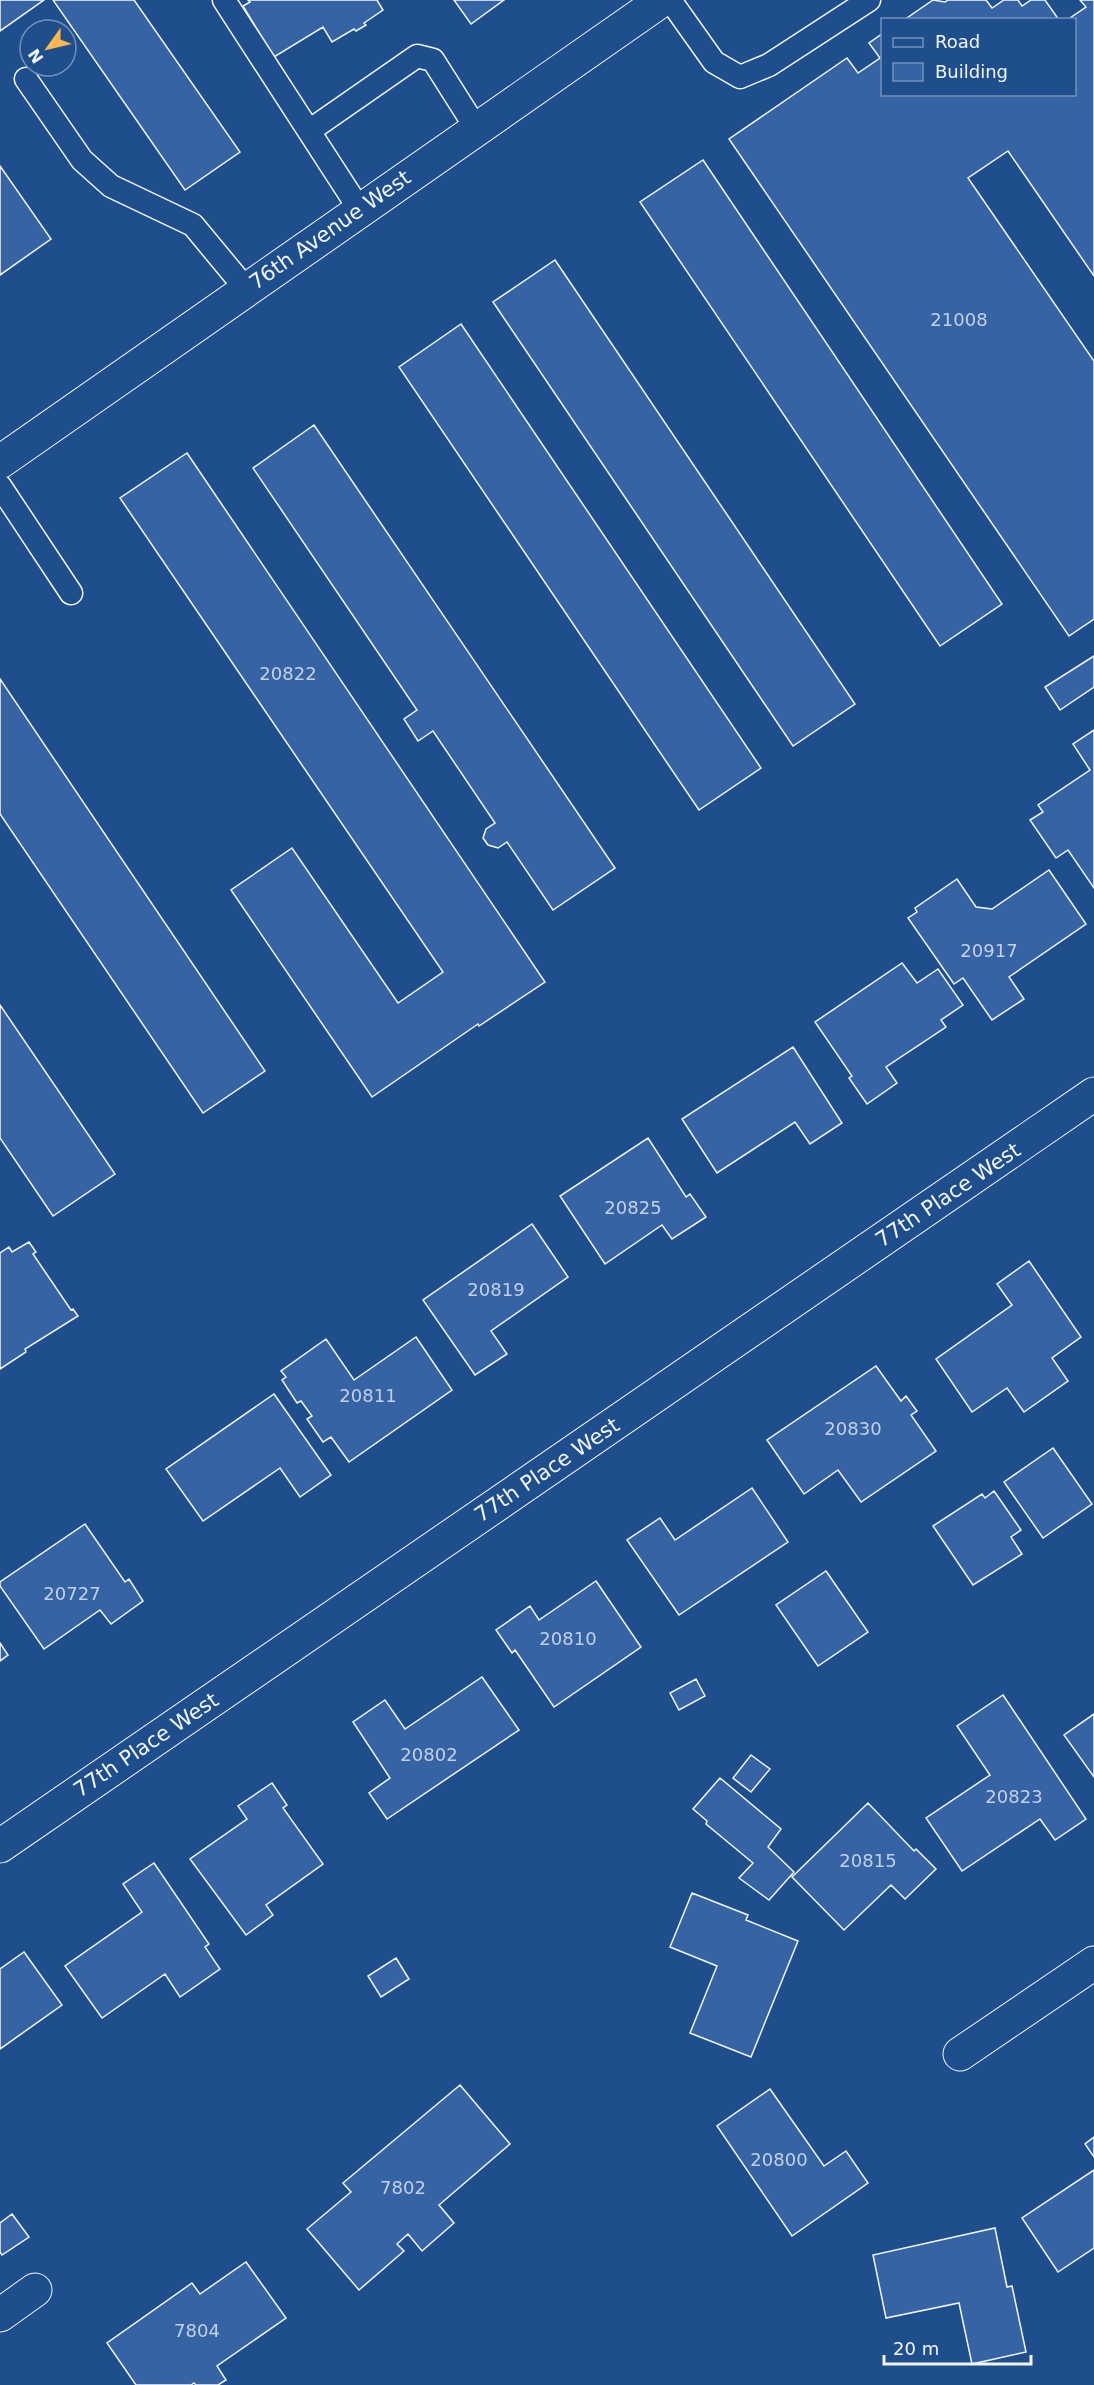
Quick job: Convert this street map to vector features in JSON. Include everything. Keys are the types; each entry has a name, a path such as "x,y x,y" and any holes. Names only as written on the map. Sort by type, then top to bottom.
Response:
{"street":[{"name":"76th Avenue West","path":"0,462 662,0"},
{"name":"77th Place West","path":"0,1846 1094,1094"},
{"path":"960,2054 1094,1963"},
{"path":"0,2315 34,2290"}],"lane":[{"path":"224,0 360,210"},
{"path":"670,0 714,62 740,77 770,65 869,0"},
{"path":"309,131 417,56 433,60 476,128"},
{"path":"26,79 82,160 111,186 193,225 246,289"},
{"path":"0,486 71,594"}],"building":[{"path":"0,0 44,0 18,18 0,31"},
{"path":"53,0 134,0 240,152 185,190 78,36 78,18 66,18"},
{"path":"248,0 377,0 383,10 364,23 366,25 332,42 323,27 274,57 243,6 250,2"},
{"path":"454,0 504,0 471,24"},
{"path":"933,0 945,2 948,0 986,0 992,8 1004,0 1018,0 1022,6 1031,0 1045,0 1058,18 907,18"},
{"path":"1080,0 1094,0 1094,276 1008,151 968,178 1094,361 1094,619 1069,636 729,139 847,58 858,73 880,58 869,43 881,35 881,96 1076,96 1076,18 1070,18 1086,7"},
{"path":"703,160 1002,604 940,646 640,202"},
{"path":"0,166 51,239 0,275"},
{"path":"555,260 855,704 793,746 493,302"},
{"path":"461,324 761,768 699,810 399,367"},
{"path":"314,425 615,868 553,910 507,842 498,848 488,845 483,838 486,829 495,823 433,731 418,741 404,719 417,710 253,468"},
{"path":"187,453 545,982 479,1026 478,1024 372,1097 231,890 292,848 398,1003 443,972 120,498"},
{"path":"1094,656 1094,687 1060,710 1045,687"},
{"path":"0,679 265,1071 203,1113 0,814"},
{"path":"1094,730 1094,888 1068,850 1056,858 1030,820 1043,812 1038,805 1090,770 1073,744"},
{"path":"1049,870 1086,924 1009,977 1024,999 992,1020 963,978 954,984 908,918 917,912 915,908 957,879 976,907 992,909"},
{"path":"902,963 917,983 938,969 963,1005 941,1020 946,1027 886,1067 897,1083 867,1104 849,1078 852,1076 815,1022"},
{"path":"0,1005 115,1174 53,1216 0,1138"},
{"path":"793,1047 842,1123 810,1144 795,1122 717,1173 682,1119"},
{"path":"648,1138 686,1197 690,1194 706,1217 672,1239 662,1225 605,1264 560,1196"},
{"path":"532,1224 568,1277 491,1331 507,1354 475,1375 423,1300"},
{"path":"29,1242 36,1252 33,1254 71,1310 73,1309 78,1316 25,1349 26,1352 0,1369 0,1253 9,1247 12,1252"},
{"path":"1029,1261 1081,1337 1052,1358 1068,1381 1024,1412 1007,1388 972,1412 936,1359 1012,1305 997,1284"},
{"path":"416,1337 452,1390 349,1462 331,1437 323,1442 307,1419 312,1416 301,1401 297,1403 282,1380 286,1377 281,1371 326,1339 354,1380"},
{"path":"876,1366 901,1401 906,1396 917,1411 911,1415 936,1451 861,1502 838,1470 804,1494 767,1440"},
{"path":"274,1394 331,1475 300,1497 280,1468 203,1521 166,1469"},
{"path":"1053,1448 1092,1504 1043,1538 1004,1482"},
{"path":"752,1488 788,1542 679,1615 627,1540 660,1518 675,1540"},
{"path":"994,1491 1021,1530 1011,1537 1022,1554 973,1585 933,1526 982,1494 985,1498"},
{"path":"85,1524 125,1582 129,1579 143,1601 111,1624 100,1610 44,1649 0,1586 0,1582"},
{"path":"826,1571 868,1632 818,1666 776,1605"},
{"path":"596,1581 641,1647 554,1707 515,1650 512,1653 496,1630 530,1606 539,1620"},
{"path":"0,1643 8,1655 0,1661"},
{"path":"482,1677 519,1730 387,1819 369,1793 390,1778 353,1722 385,1700 405,1729"},
{"path":"696,1679 705,1696 679,1710 670,1693"},
{"path":"1003,1695 1086,1819 1055,1840 1040,1819 962,1871 926,1818 990,1775 957,1726"},
{"path":"1094,1714 1094,1777 1064,1735"},
{"path":"751,1755 770,1769 751,1792 733,1778"},
{"path":"720,1778 781,1829 768,1847 794,1872 769,1900 739,1878 753,1863 706,1824 707,1821 693,1809"},
{"path":"272,1783 287,1805 283,1808 323,1864 266,1905 273,1915 246,1935 190,1859 247,1819 238,1806"},
{"path":"868,1803 914,1851 916,1849 936,1869 905,1899 891,1885 844,1930 792,1877"},
{"path":"154,1863 209,1944 205,1947 220,1969 180,1997 165,1974 102,2018 65,1966 142,1912 123,1884"},
{"path":"692,1893 748,1915 746,1920 798,1941 751,2057 690,2033 717,1966 670,1947"},
{"path":"24,1952 62,2005 0,2049 0,1969"},
{"path":"396,1958 409,1979 381,1997 368,1976"},
{"path":"460,2085 510,2144 439,2205 454,2223 422,2251 408,2234 397,2244 404,2251 359,2290 307,2229 351,2192 343,2183"},
{"path":"770,2089 824,2166 846,2151 868,2183 792,2236 717,2126"},
{"path":"1094,2137 1094,2157 1085,2144"},
{"path":"1094,2170 1094,2248 1058,2272 1022,2218"},
{"path":"12,2214 29,2237 2,2255 0,2252 0,2223"},
{"path":"995,2228 1007,2287 1012,2286 1026,2352 972,2364 959,2303 886,2318 873,2255"},
{"path":"246,2262 286,2318 217,2366 226,2380 218,2385 196,2385 194,2383 191,2385 136,2385 107,2343 192,2283 200,2294"}]}
